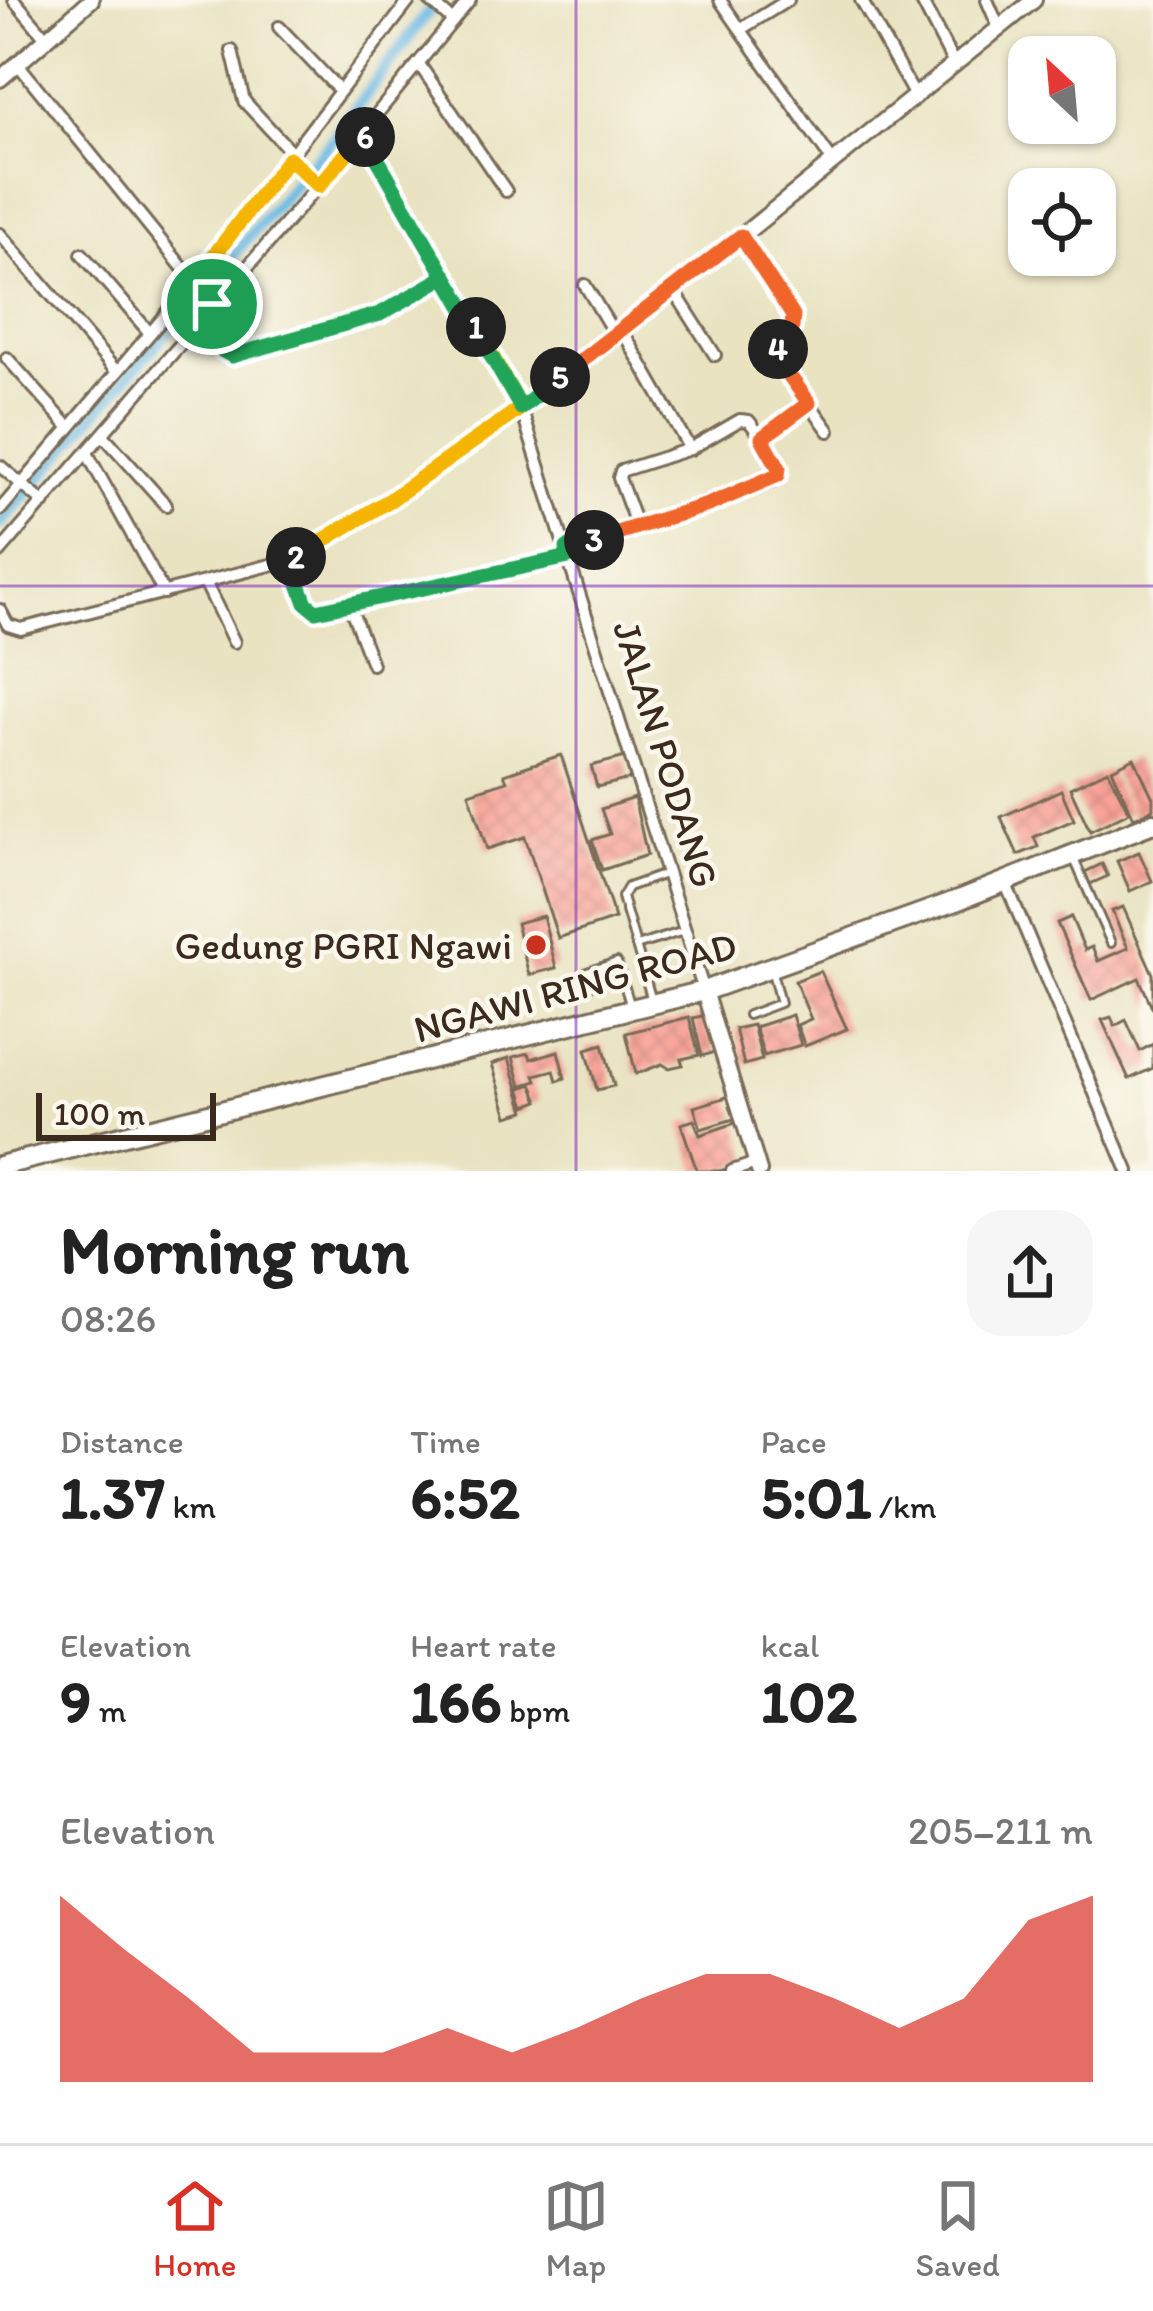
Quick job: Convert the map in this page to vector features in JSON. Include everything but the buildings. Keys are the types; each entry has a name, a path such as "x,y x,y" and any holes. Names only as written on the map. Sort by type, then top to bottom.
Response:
{"highway":[{"name":"NGAWI RING ROAD","path":"0,1166 704,991 1153,823"}],"street":[{"path":"14,0 47,39"},
{"path":"0,79 90,0"},
{"path":"0,510 87,453 197,322 202,294 340,92 410,0"},
{"path":"429,0 453,20"},
{"path":"0,552 69,427 149,332 202,294 319,186 470,0"},
{"path":"720,0 833,163"},
{"path":"741,29 788,0"},
{"path":"861,0 915,96"},
{"path":"921,0 954,64"},
{"path":"986,0 999,28"},
{"path":"0,610 8,626 17,629 290,560 390,500 521,408 1034,0"},
{"path":"279,27 340,92"},
{"path":"232,51 244,101 319,186"},
{"path":"18,64 202,294"},
{"path":"419,64 506,191"},
{"name":"JALAN PODANG","path":"363,134 521,408 704,991"},
{"path":"741,236 793,316 776,357 829,431"},
{"path":"2,241 116,371"},
{"path":"82,254 149,332"},
{"path":"197,322 232,356 380,314 446,276"},
{"path":"585,285 690,448"},
{"path":"673,289 716,355"},
{"path":"7,358 69,427"},
{"path":"762,438 809,403"},
{"path":"290,560 308,607 316,611 568,553 772,481 779,468 762,438 743,420 690,448 621,471 619,478 637,527"},
{"path":"103,435 166,505"},
{"path":"87,453 164,593"},
{"path":"0,466 31,493"},
{"path":"206,584 234,642"},
{"path":"349,604 372,664"},
{"path":"1005,882 1128,1171"},
{"path":"704,991 758,1167 732,1171"}],"lane":[{"path":"1072,856 1111,943"},
{"path":"652,1005 623,891 668,872"},
{"path":"636,946 686,930"},
{"path":"621,976 592,986 587,971 616,962 621,976 632,1010"},
{"path":"748,1016 780,1003 771,968"}],"waterway":[{"path":"0,524 329,144 437,0"}],"place":[{"name":"Gedung PGRI Ngawi","path":"536,945"}],"route":[{"path":"212,304 192,284 289,158 319,186 363,134 456,292 521,408 741,236 793,316 776,357 809,403 762,438 779,468 772,481 567,548 569,557 316,611 308,607 290,560 390,500 521,408 446,276 368,319 232,356 197,322 212,304"}]}
